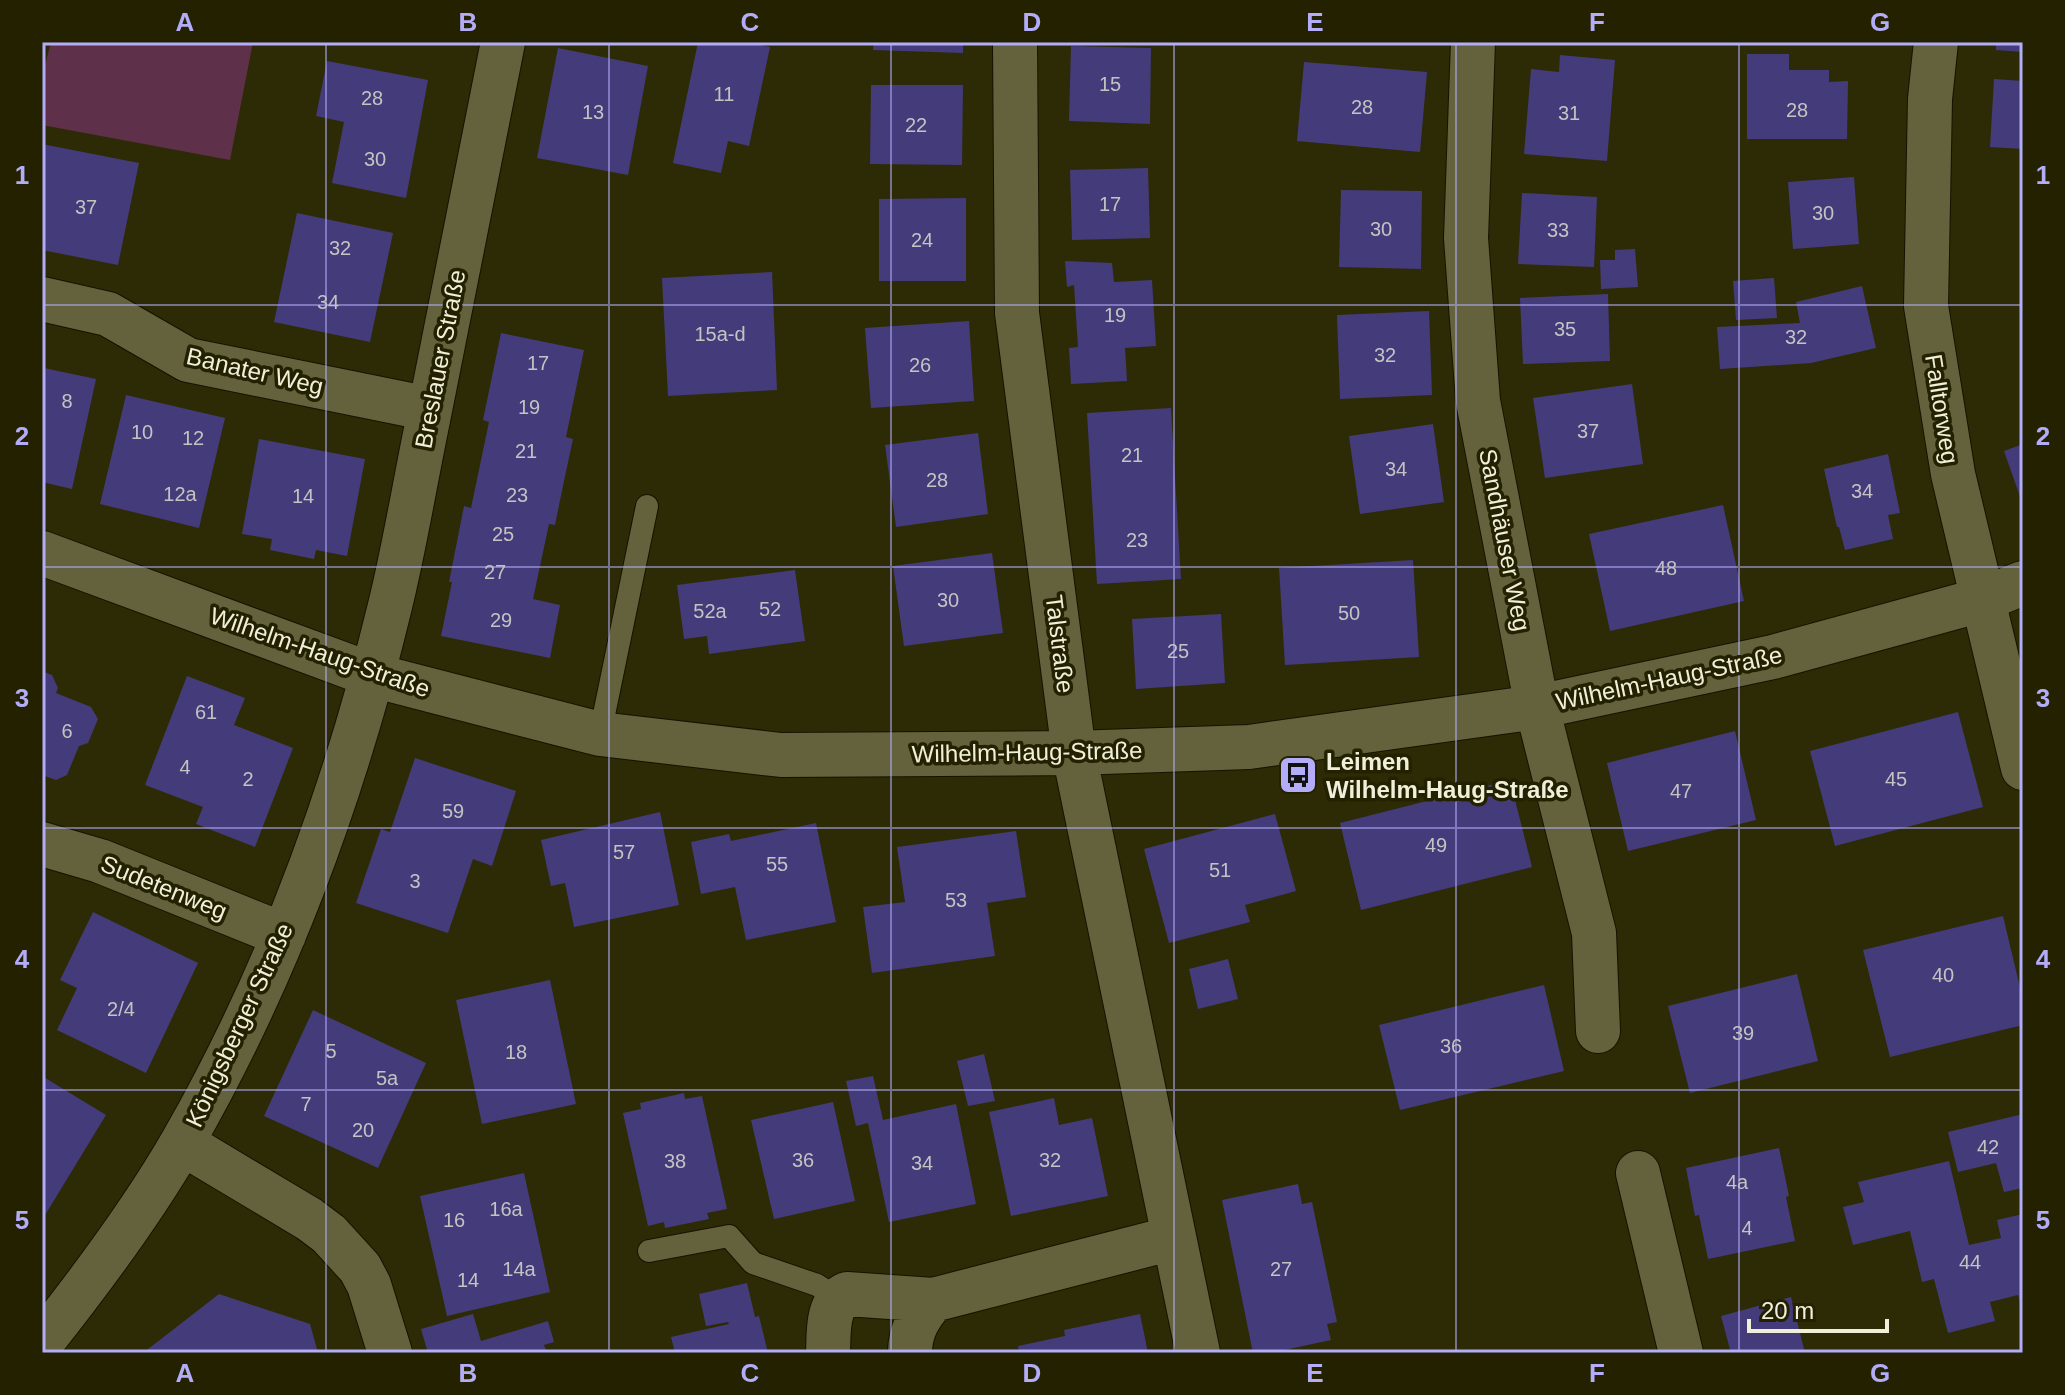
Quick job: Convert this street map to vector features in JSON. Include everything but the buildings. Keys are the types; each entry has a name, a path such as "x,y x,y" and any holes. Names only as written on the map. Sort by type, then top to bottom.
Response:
{"street":[{"name":"Breslauer Straße","path":"372,675 391,604 503,42"},
{"name":"Talstraße","path":"1015,42 1017,313 1074,753 1198,1353"},
{"name":"Sandhäuser Weg","path":"1473,42 1466,238 1478,401 1537,707 1594,933 1598,1031"},
{"name":"Falltorweg","path":"1936,42 1930,99 1926,306 1953,474 2023,768"},
{"name":"Banater Weg","path":"42,299 108,314 188,360 430,409"},
{"name":"Wilhelm-Haug-Straße","path":"42,553 372,675 600,734 781,755 1074,753 1249,747 1537,707 1773,657 1981,600 2023,583"},
{"name":"Königsberger Straße","path":"42,1342 118,1241 182,1143 229,1055 284,935 326,819 372,675"},
{"name":"Sudetenweg","path":"42,844 100,861 284,935"},
{"path":"182,1143 329,1234 353,1260 369,1285 390,1353"},
{"path":"1638,1173 1681,1353"},
{"path":"828,1353 833,1310 839,1299 847,1294 933,1300 1173,1238"},
{"path":"910,1353 917,1321 933,1300"}],"lane":[{"path":"600,734 647,506"},
{"path":"649,1251 729,1236 753,1263 817,1285 839,1299"}],"shaded area":[{"path":"51,42 253,42 230,160 42,125 42,77"}],"place":[{"name":"Leimen Wilhelm-Haug-Straße","path":"1298,775"}]}
